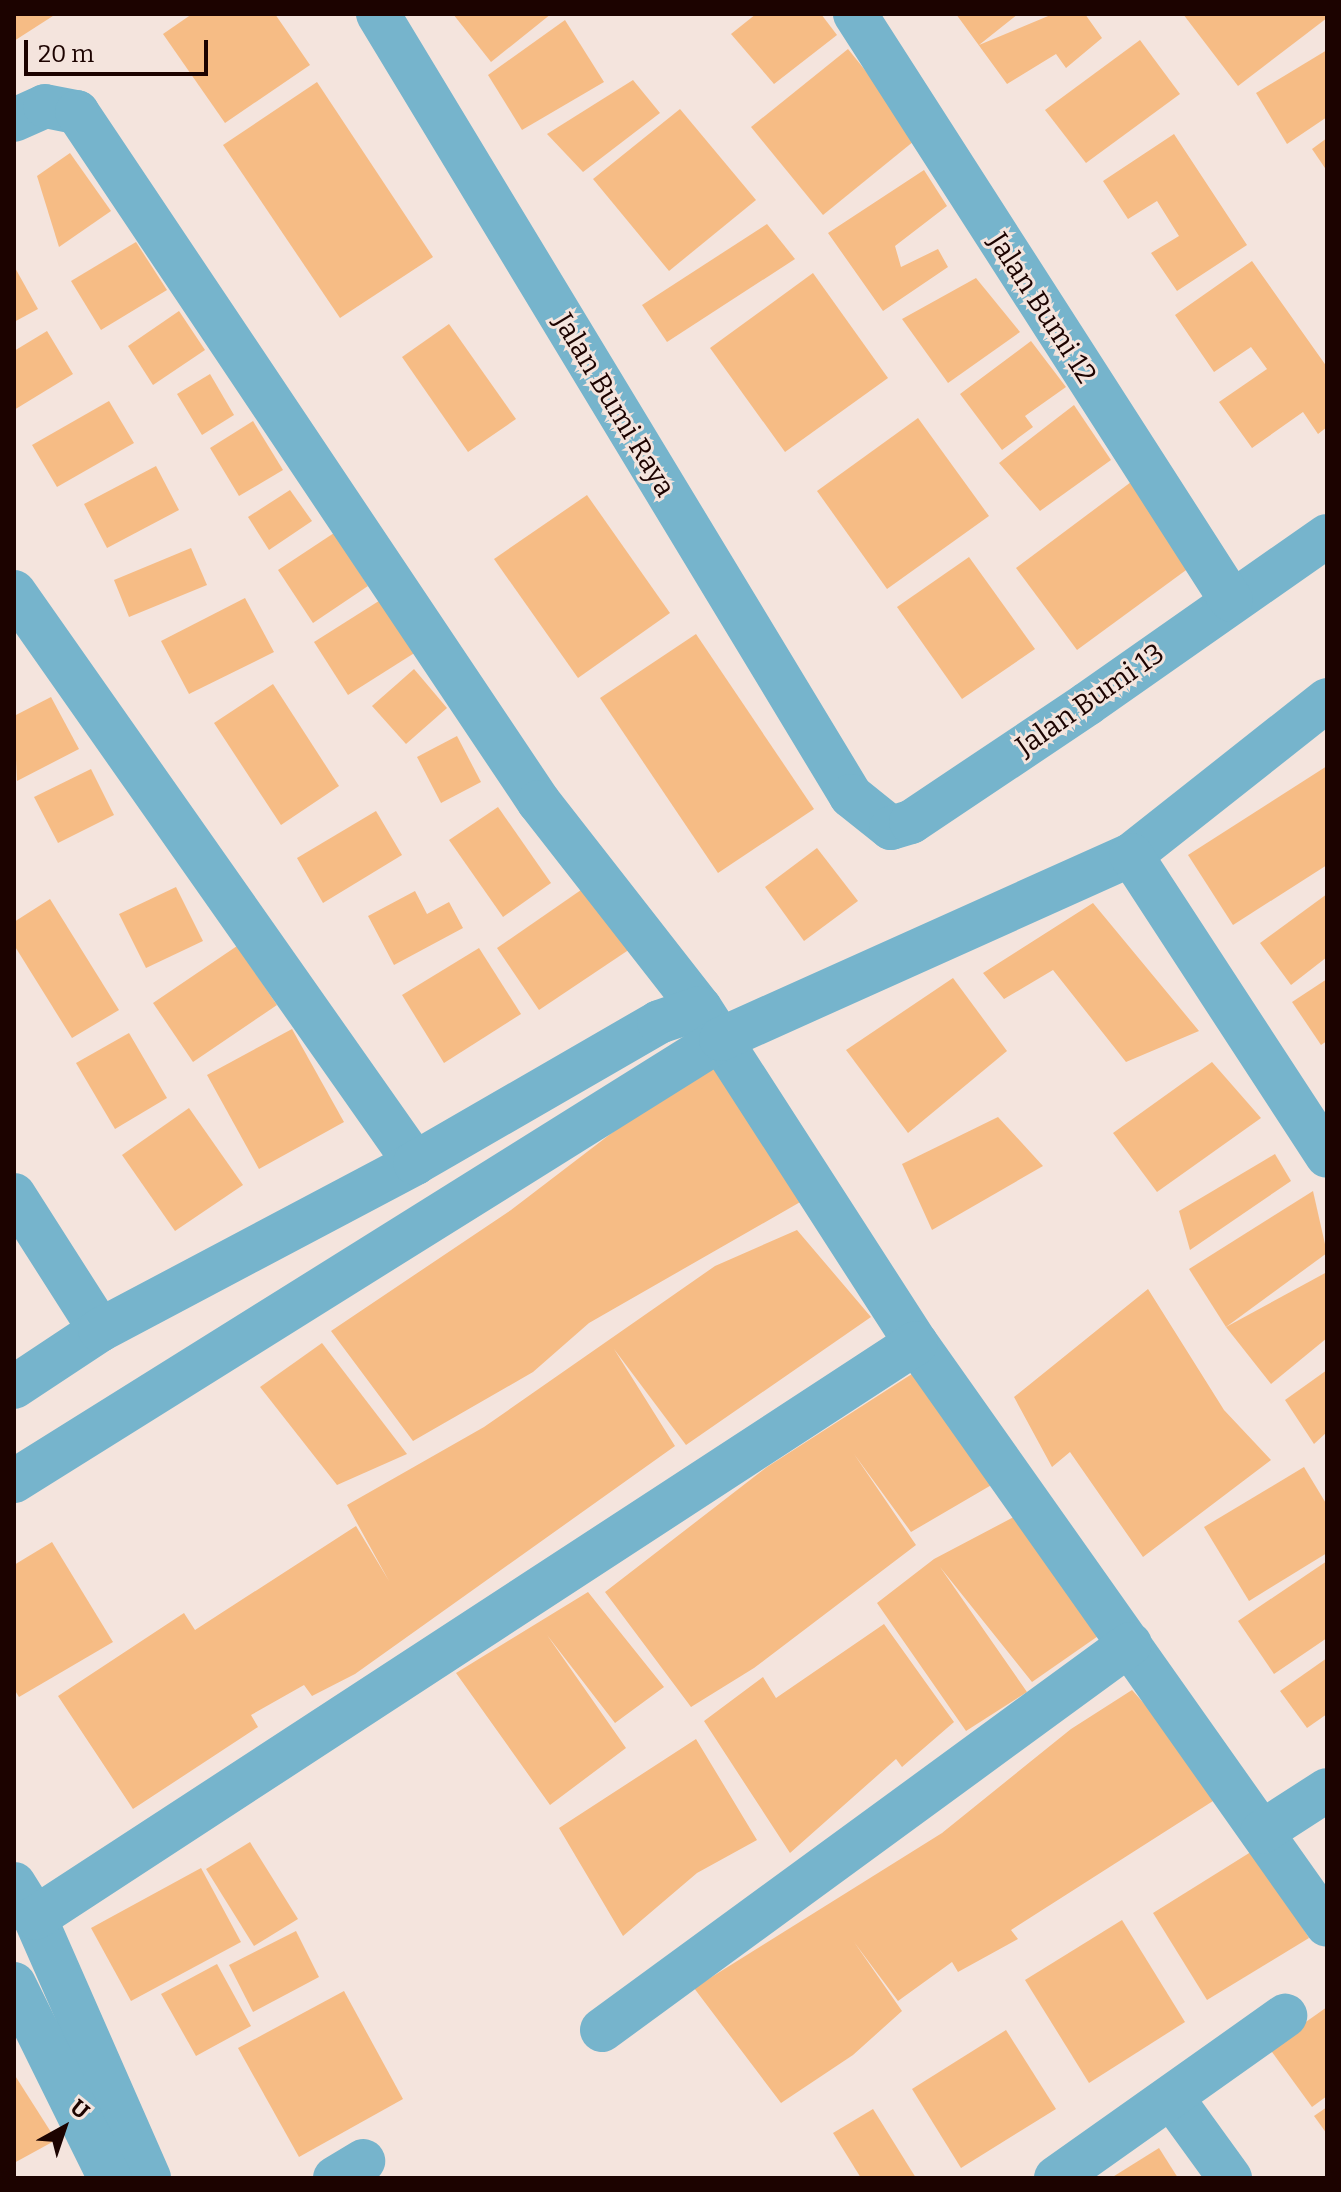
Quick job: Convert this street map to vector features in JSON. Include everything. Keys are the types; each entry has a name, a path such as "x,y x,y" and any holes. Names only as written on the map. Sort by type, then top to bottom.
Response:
{"street":[{"name":"Jalan Bumi Raya","path":"378,14 851,796"},
{"name":"Jalan Bumi 12","path":"855,14 1231,600"},
{"path":"14,120 45,106 77,112 539,802 711,1023 916,1343 1327,1925"},
{"name":"Jalan Bumi 13","path":"851,796 891,828 911,822 1327,536"},
{"path":"14,592 415,1163"},
{"path":"14,1481 711,1023 1131,855 1327,700"},
{"path":"1131,855 1327,1156"},
{"path":"14,1387 100,1330 415,1163 659,1022 711,1023"},
{"path":"14,1195 100,1330"},
{"path":"149,2178 25,1901 916,1343"},
{"path":"602,2030 1130,1644"},
{"path":"1262,1832 1327,1790"},
{"path":"14,1984 110,2178"},
{"path":"1056,2178 1285,2016"},
{"path":"1172,2098 1230,2178"}],"building":[{"path":"14,14 56,14 14,41"},
{"path":"192,14 275,14 310,65 225,123 163,34"},
{"path":"453,14 551,14 491,62"},
{"path":"756,14 821,14 837,35 774,84 731,34"},
{"path":"956,14 1018,14 979,45 1053,14 1085,14 1102,38 1066,68 1056,54 1007,84"},
{"path":"1183,14 1327,14 1327,18 1238,86"},
{"path":"565,20 604,82 522,130 488,75"},
{"path":"1140,40 1180,94 1086,163 1045,110"},
{"path":"848,49 919,137 823,215 751,127"},
{"path":"1327,50 1327,117 1287,144 1256,93"},
{"path":"633,80 660,113 583,172 547,134"},
{"path":"317,82 433,257 340,318 223,145"},
{"path":"680,109 756,200 669,271 593,179"},
{"path":"1174,134 1247,245 1177,291 1151,253 1179,236 1157,201 1128,219 1103,181"},
{"path":"1327,138 1327,171 1312,149"},
{"path":"70,153 111,211 59,247 37,176"},
{"path":"924,170 947,206 895,246 901,267 938,249 948,267 883,311 828,233"},
{"path":"767,224 795,259 667,342 642,305"},
{"path":"136,242 167,290 101,330 71,281"},
{"path":"1252,261 1327,367 1327,427 1318,434 1303,412 1252,448 1219,402 1267,369 1251,347 1214,372 1175,315"},
{"path":"14,266 38,309 14,322"},
{"path":"813,273 888,378 785,452 710,348"},
{"path":"976,278 1020,332 948,383 902,319"},
{"path":"179,311 205,350 153,385 128,346"},
{"path":"449,324 516,419 468,452 402,357"},
{"path":"47,331 73,374 14,410 14,351"},
{"path":"1031,341 1066,387 1025,416 1033,427 1002,450 960,394"},
{"path":"210,374 234,415 202,435 177,394"},
{"path":"109,401 134,443 57,487 32,445"},
{"path":"1074,405 1111,460 1040,511 999,463"},
{"path":"918,418 989,516 887,589 817,491"},
{"path":"253,421 283,470 239,496 210,448"},
{"path":"156,466 179,510 107,548 84,504"},
{"path":"1131,482 1193,565 1077,650 1016,568"},
{"path":"290,490 312,521 269,550 248,517"},
{"path":"587,495 670,613 578,678 494,559"},
{"path":"334,533 368,586 313,623 278,570"},
{"path":"191,548 207,585 129,617 114,580"},
{"path":"969,557 1035,649 962,699 897,607"},
{"path":"245,598 274,652 189,694 161,641"},
{"path":"382,599 416,652 348,695 314,642"},
{"path":"696,634 814,809 718,873 600,698"},
{"path":"414,669 447,708 406,744 372,706"},
{"path":"273,684 339,786 281,825 214,723"},
{"path":"51,697 79,749 17,781 14,716"},
{"path":"457,736 481,782 441,803 417,757"},
{"path":"1327,766 1327,865 1233,925 1188,855"},
{"path":"91,769 114,815 58,843 34,797"},
{"path":"498,807 551,883 503,917 449,840"},
{"path":"376,811 402,855 323,903 297,858"},
{"path":"817,848 858,901 804,941 765,887"},
{"path":"594,881 636,945 539,1010 497,948"},
{"path":"176,887 203,941 146,968 119,914"},
{"path":"415,891 427,914 449,902 463,928 394,965 368,916"},
{"path":"1327,894 1327,957 1291,985 1260,943"},
{"path":"50,899 119,1010 72,1038 14,945 14,922"},
{"path":"1093,903 1199,1031 1126,1062 1053,970 1004,999 983,973"},
{"path":"237,946 277,1005 193,1062 153,1003"},
{"path":"479,948 521,1014 444,1063 402,995"},
{"path":"953,978 1007,1051 908,1133 846,1050"},
{"path":"1327,979 1327,1041 1321,1045 1292,1002"},
{"path":"292,1029 344,1122 259,1169 207,1075"},
{"path":"129,1033 167,1098 115,1129 76,1063"},
{"path":"710,1058 802,1201 589,1323 533,1372 413,1441 331,1331 511,1210"},
{"path":"1212,1062 1261,1118 1157,1192 1113,1133"},
{"path":"189,1108 243,1185 175,1231 122,1155"},
{"path":"998,1117 1043,1166 932,1230 902,1164"},
{"path":"1275,1154 1291,1181 1190,1250 1179,1211"},
{"path":"1313,1191 1327,1253 1226,1327 1189,1269"},
{"path":"797,1230 871,1317 686,1445 614,1349 675,1446 355,1674 312,1696 304,1685 251,1715 258,1727 133,1809 58,1696 184,1613 195,1630 356,1526 389,1581 347,1505 484,1427 715,1266"},
{"path":"1327,1272 1327,1338 1271,1384 1226,1327"},
{"path":"1148,1289 1224,1410 1271,1460 1143,1557 1070,1452 1052,1467 1014,1397"},
{"path":"322,1343 407,1454 337,1485 260,1387"},
{"path":"1327,1370 1327,1432 1314,1444 1285,1400"},
{"path":"915,1372 1000,1480 911,1532 854,1454 916,1545 754,1668 691,1707 605,1592 767,1467"},
{"path":"1304,1467 1327,1505 1327,1553 1249,1601 1204,1527"},
{"path":"1029,1509 1101,1634 1032,1682 940,1567 1027,1692 966,1731 877,1603 934,1559"},
{"path":"52,1542 113,1642 19,1697 14,1689 14,1565"},
{"path":"1327,1561 1327,1638 1274,1674 1238,1621"},
{"path":"588,1592 664,1687 615,1723 547,1635 626,1748 550,1805 456,1673"},
{"path":"884,1624 954,1722 902,1767 896,1759 790,1853 704,1721 763,1677 776,1698"},
{"path":"1327,1658 1327,1714 1307,1728 1280,1691"},
{"path":"1132,1690 1224,1794 1011,1930 1018,1939 958,1972 952,1962 898,2001 854,1942 902,2011 853,2055 781,2103 694,1988 942,1833 1071,1729"},
{"path":"696,1739 757,1840 697,1873 623,1936 559,1828"},
{"path":"250,1842 298,1919 254,1946 206,1869"},
{"path":"1254,1850 1309,1938 1207,2000 1153,1913"},
{"path":"201,1868 241,1942 131,2001 91,1928"},
{"path":"1122,1920 1185,2022 1089,2083 1025,1980"},
{"path":"296,1931 319,1977 253,2012 229,1965"},
{"path":"217,1964 251,2026 196,2056 161,1994"},
{"path":"344,1991 403,2099 299,2157 238,2048"},
{"path":"1327,2007 1327,2096 1312,2107 1269,2048"},
{"path":"1006,2030 1056,2109 961,2168 912,2089"},
{"path":"14,2074 56,2140 14,2163"},
{"path":"1327,2107 1327,2134 1314,2116"},
{"path":"873,2109 916,2178 861,2178 833,2133"},
{"path":"1159,2148 1178,2178 1111,2178"}]}
